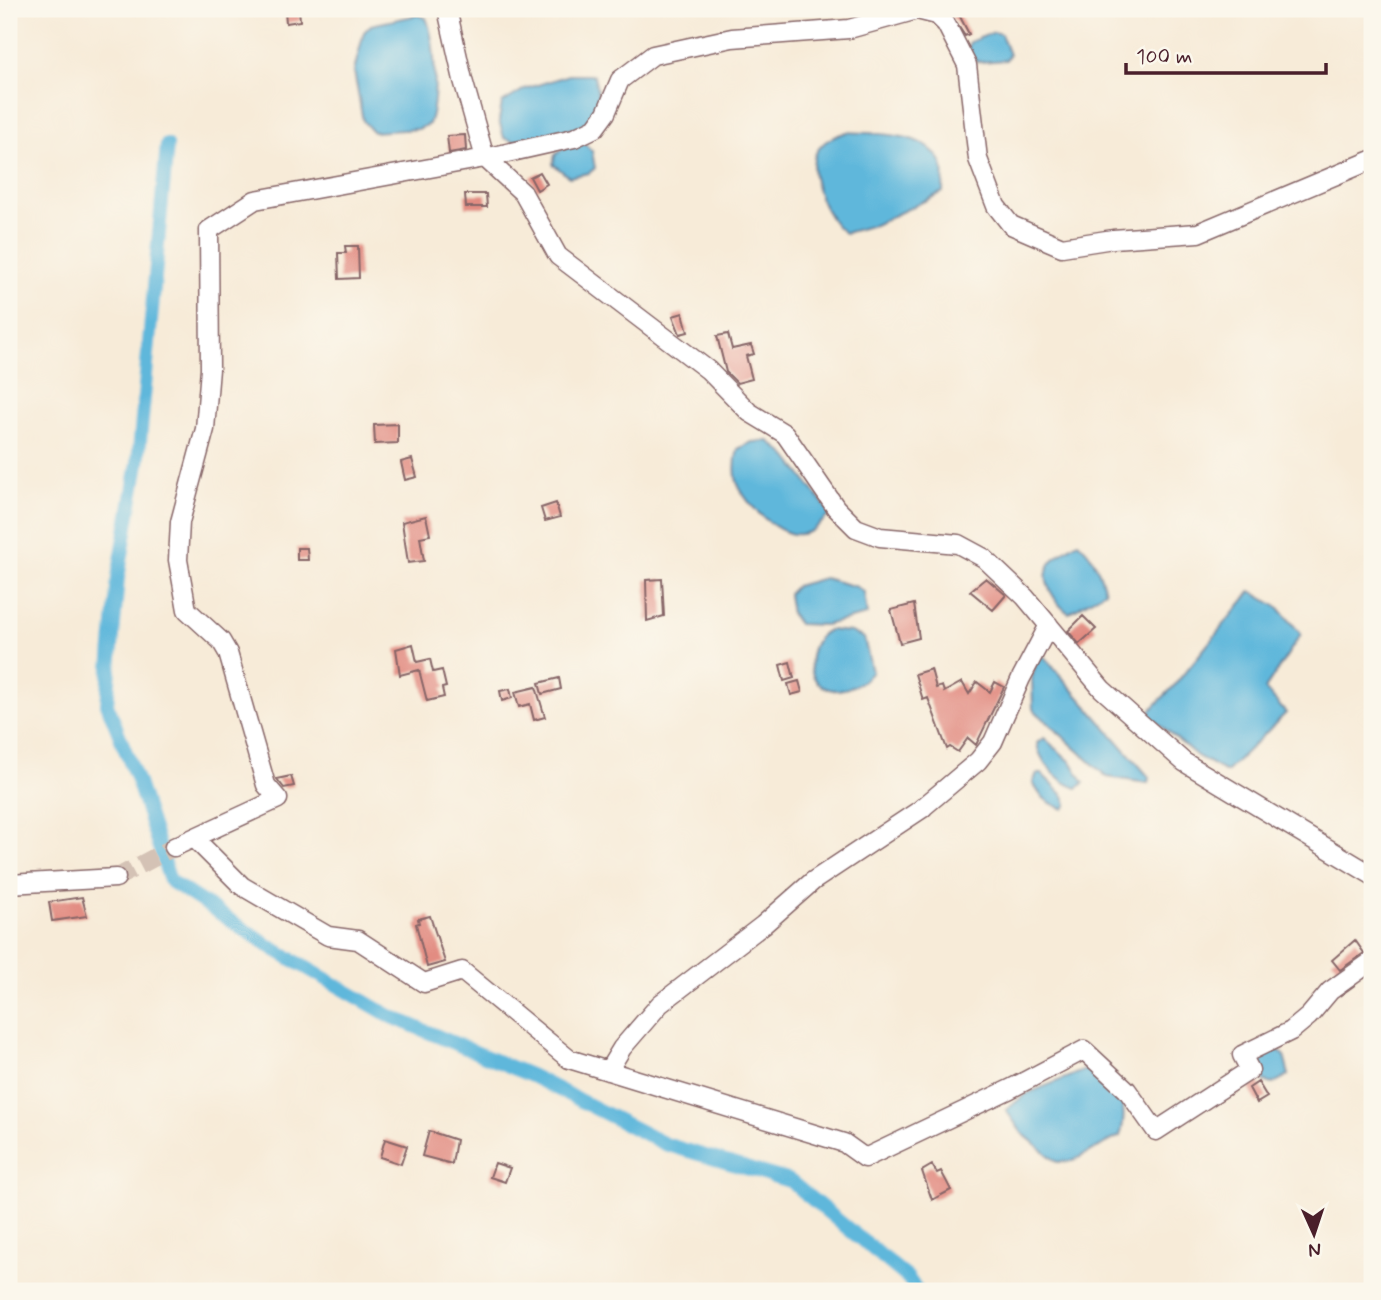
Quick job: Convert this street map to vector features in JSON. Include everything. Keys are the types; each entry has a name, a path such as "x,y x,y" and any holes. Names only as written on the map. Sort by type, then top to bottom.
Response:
{"street":[{"path":"447,9 485,158 523,193 558,256 708,370 749,412 785,434 836,508 856,528 880,537 958,544 984,558 1025,597 1102,689 1184,762 1372,875"},
{"path":"174,847 278,799 266,785 228,653 221,641 187,610 180,582 180,522 205,429 210,369 209,230 255,200 485,158 575,138 595,128 620,80 653,55 732,38 849,29 918,9 937,15 946,24 967,65 978,159 996,206 1011,225 1062,247 1113,239 1198,233 1372,160"},
{"path":"608,1071 622,1048 660,1004 763,925 813,881 922,808 978,761 993,743 1021,678 1049,625"},
{"path":"194,838 242,886 328,936 358,940 424,983 462,971 569,1059 844,1143 864,1158 1010,1089 1084,1050 1126,1090 1156,1131 1250,1070 1242,1055 1291,1031 1309,1016 1330,991 1372,961"},
{"path":"9,884 116,878"}],"water":[{"path":"418,15 426,18 434,56 434,101 429,124 418,129 373,132 363,121 354,71 364,32 371,25"},
{"path":"994,32 1001,34 1009,55 1006,60 980,62 972,59 968,48 970,42"},
{"path":"569,75 594,75 600,105 596,116 587,125 519,143 504,138 499,120 502,103 525,89"},
{"path":"847,132 900,136 925,145 935,153 942,164 943,192 874,225 845,233 825,209 816,185 814,162 822,145"},
{"path":"570,143 584,143 592,151 595,168 589,173 569,177 553,164 555,155"},
{"path":"769,441 787,456 831,514 809,532 788,532 766,520 748,501 737,482 735,465 738,449 752,442"},
{"path":"1078,542 1092,558 1105,591 1069,613 1053,595 1046,575 1051,562"},
{"path":"824,578 857,587 864,592 867,615 825,625 798,624 791,614 788,594 796,586"},
{"path":"1251,591 1279,608 1301,634 1265,689 1286,713 1226,772 1197,756 1147,714 1174,686"},
{"path":"829,630 851,632 864,638 872,672 854,686 831,690 818,683 814,677 811,661 814,646"},
{"path":"1039,651 1149,777 1148,783 1107,777 1033,709 1032,678"},
{"path":"1044,738 1072,763 1084,783 1077,788 1063,781 1051,770 1037,743"},
{"path":"1037,774 1042,774 1064,796 1067,804 1064,809 1042,796 1033,782"},
{"path":"1273,1044 1284,1056 1289,1075 1272,1084 1265,1082 1250,1061"},
{"path":"1090,1068 1108,1083 1119,1097 1124,1113 1120,1136 1072,1161 1057,1162 1022,1133 1006,1110 1026,1094"}],"building":[{"path":"285,9 299,9 300,21 286,23"},
{"path":"947,9 956,9 969,34 965,36"},
{"path":"465,135 466,150 449,153 447,136"},
{"path":"540,172 547,184 537,190 530,177"},
{"path":"465,194 486,194 487,207 466,207"},
{"path":"345,246 358,246 359,278 339,279 338,253 346,253"},
{"path":"683,313 688,332 680,334 673,316"},
{"path":"728,334 732,349 751,345 754,354 746,356 752,379 737,383 726,372 717,336"},
{"path":"398,424 398,443 375,444 374,425"},
{"path":"412,459 417,477 405,480 401,462"},
{"path":"556,503 560,517 545,521 541,508"},
{"path":"426,516 430,535 420,537 424,561 408,563 402,522"},
{"path":"297,548 307,548 308,560 297,560"},
{"path":"986,578 1006,595 993,610 970,591"},
{"path":"662,579 664,616 647,621 646,580"},
{"path":"914,604 919,638 900,643 891,610"},
{"path":"1083,616 1096,629 1079,644 1068,631"},
{"path":"413,644 417,662 430,659 433,672 442,670 446,687 442,688 444,697 427,701 419,670 400,675 396,649"},
{"path":"790,662 794,678 784,681 780,665"},
{"path":"931,669 936,688 942,686 944,692 962,682 969,694 977,682 990,692 995,682 1004,687 976,745 968,738 958,752 950,747 947,749 928,698 923,700 915,674"},
{"path":"559,678 561,689 542,694 539,683"},
{"path":"799,681 802,692 791,695 788,684"},
{"path":"536,687 545,717 534,720 530,704 519,707 515,692"},
{"path":"510,689 512,698 502,701 500,691"},
{"path":"291,776 294,786 284,788 277,779"},
{"path":"82,897 87,916 52,921 49,902"},
{"path":"430,916 445,962 427,967 416,924 419,923 418,919"},
{"path":"1355,940 1364,953 1340,970 1332,960"},
{"path":"1258,1082 1267,1097 1257,1103 1249,1088"},
{"path":"429,1131 456,1140 452,1164 422,1156"},
{"path":"385,1139 407,1146 401,1164 380,1157"},
{"path":"495,1163 510,1168 505,1182 490,1177"},
{"path":"932,1165 937,1173 941,1171 951,1190 932,1200 922,1171"}],"waterway":[{"path":"167,145 138,463 118,578 107,704 137,780 170,881 274,949 390,1016 532,1076 665,1144 790,1181 908,1278 917,1291"}],"tunnel":[{"path":"116,878 174,847"}]}
